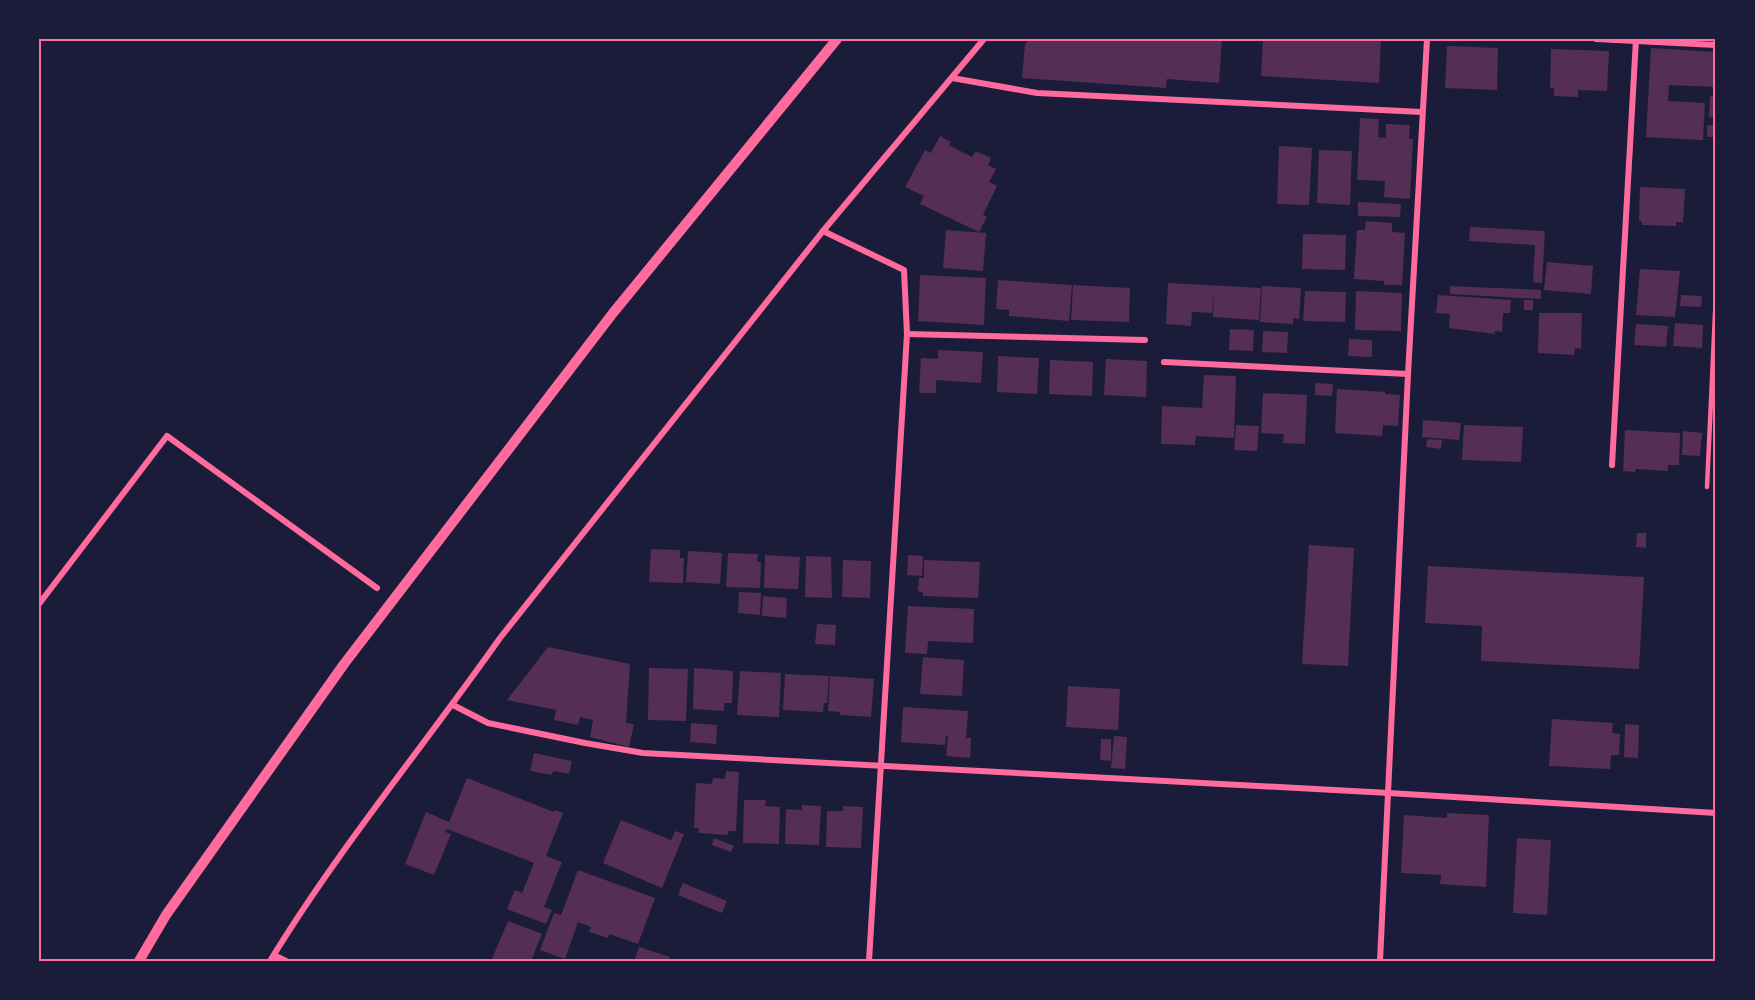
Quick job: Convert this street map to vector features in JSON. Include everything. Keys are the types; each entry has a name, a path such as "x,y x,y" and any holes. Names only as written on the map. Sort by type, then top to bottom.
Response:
{"street":[{"path":"139,961 166,915 344,664 613,313 837,39"},
{"path":"286,961 272,958 331,866 453,705 500,638 824,231 984,39"},
{"path":"1380,961 1408,374 1427,39"},
{"path":"1596,39 1716,45"},
{"path":"1612,465 1636,40"},
{"path":"952,78 1037,93 1422,112"},
{"path":"824,231 904,270 906,334 869,961"},
{"path":"906,334 1145,340"},
{"path":"1164,362 1408,374"},
{"path":"39,603 167,436 377,588"},
{"path":"453,705 488,723 643,753 1389,792 1716,813"}],"lane":[{"path":"1707,487 1716,292"}],"building":[{"path":"1029,39 1222,39 1219,83 1167,79 1166,88 1022,78 1025,44"},
{"path":"1263,39 1381,39 1379,83 1261,76"},
{"path":"1447,46 1498,48 1497,90 1445,88"},
{"path":"1651,48 1716,52 1715,87 1669,85 1668,101 1705,103 1703,140 1646,137"},
{"path":"1551,49 1609,51 1607,91 1578,90 1578,97 1554,96 1554,88 1550,88"},
{"path":"1710,96 1716,96 1716,118 1709,117"},
{"path":"1360,118 1379,119 1378,137 1386,138 1386,124 1410,125 1409,139 1413,139 1410,199 1384,197 1385,181 1357,180"},
{"path":"1707,125 1716,126 1716,137 1707,137"},
{"path":"940,136 951,142 949,145 972,157 976,151 991,158 988,165 996,169 989,182 997,186 983,215 987,217 979,232 920,204 924,196 905,187 925,150 931,153"},
{"path":"1279,146 1312,148 1309,205 1277,204"},
{"path":"1319,150 1352,151 1350,205 1317,203"},
{"path":"1640,187 1685,189 1683,222 1676,222 1676,226 1642,225 1642,221 1639,221"},
{"path":"1358,202 1401,204 1400,217 1358,216"},
{"path":"1366,221 1392,223 1392,232 1405,233 1402,285 1384,285 1384,281 1354,279 1357,230 1365,230"},
{"path":"1470,227 1545,231 1542,283 1533,282 1535,245 1469,241"},
{"path":"946,230 986,233 983,271 943,268"},
{"path":"1303,234 1346,235 1345,270 1302,269"},
{"path":"1547,262 1593,266 1591,294 1544,290"},
{"path":"1640,269 1680,271 1675,317 1636,315"},
{"path":"920,275 986,278 984,325 918,321"},
{"path":"998,280 1072,285 1069,321 1009,316 1009,310 996,309"},
{"path":"1168,283 1261,288 1259,320 1213,317 1214,292 1212,313 1192,312 1191,326 1166,324"},
{"path":"1073,285 1130,288 1129,322 1071,320"},
{"path":"1262,286 1301,288 1299,319 1293,318 1293,324 1260,322"},
{"path":"1450,286 1541,290 1541,299 1450,294"},
{"path":"1305,291 1346,292 1345,322 1303,321"},
{"path":"1356,291 1402,293 1401,331 1355,330"},
{"path":"1438,295 1511,300 1510,313 1503,313 1502,332 1495,331 1495,334 1449,328 1450,314 1436,313"},
{"path":"1681,295 1702,296 1701,307 1680,306"},
{"path":"1524,300 1533,300 1533,310 1524,310"},
{"path":"1539,313 1582,313 1581,349 1575,348 1574,355 1538,353"},
{"path":"1675,323 1703,325 1702,348 1673,346"},
{"path":"1636,324 1668,326 1666,347 1634,345"},
{"path":"1230,329 1254,330 1253,351 1229,350"},
{"path":"1263,331 1288,332 1287,353 1262,352"},
{"path":"1349,339 1372,340 1372,357 1348,356"},
{"path":"938,350 983,352 981,383 936,380 936,393 919,393 921,358 938,359"},
{"path":"998,356 1039,358 1037,394 997,392"},
{"path":"1106,359 1147,361 1146,397 1104,395"},
{"path":"1050,360 1093,362 1092,396 1049,394"},
{"path":"1204,375 1236,376 1234,438 1196,436 1195,445 1161,444 1162,406 1202,408"},
{"path":"1315,383 1333,384 1332,396 1315,395"},
{"path":"1337,389 1400,395 1398,426 1383,425 1382,436 1335,433"},
{"path":"1263,393 1307,395 1305,444 1283,443 1284,434 1261,433"},
{"path":"1423,420 1461,423 1459,440 1422,437"},
{"path":"1236,425 1259,426 1257,451 1234,450"},
{"path":"1464,425 1523,427 1521,462 1462,460"},
{"path":"1625,430 1680,433 1679,465 1668,465 1668,471 1636,469 1635,472 1623,471"},
{"path":"1683,431 1702,433 1700,456 1682,455"},
{"path":"1427,439 1442,440 1441,449 1426,447"},
{"path":"1637,533 1646,533 1646,548 1636,547"},
{"path":"1309,545 1354,548 1348,666 1302,664"},
{"path":"651,549 680,550 680,558 684,558 683,583 649,582"},
{"path":"688,551 722,553 720,584 686,582"},
{"path":"728,553 758,554 757,562 761,562 760,588 726,587"},
{"path":"765,555 800,557 798,589 764,588"},
{"path":"908,555 923,556 922,576 907,575"},
{"path":"806,556 831,557 832,598 805,597"},
{"path":"843,560 871,561 870,598 842,597"},
{"path":"924,560 980,562 978,598 923,596 923,592 918,591 919,578 924,578"},
{"path":"1428,566 1644,577 1639,669 1481,661 1482,626 1425,623"},
{"path":"739,592 761,593 760,615 738,613"},
{"path":"763,596 787,598 786,618 762,616"},
{"path":"908,606 974,609 973,643 928,641 927,654 905,653"},
{"path":"817,624 836,625 835,645 815,644"},
{"path":"548,647 630,664 626,723 634,724 629,747 590,737 593,720 580,717 578,725 554,720 556,710 507,700"},
{"path":"923,657 964,660 962,696 920,694"},
{"path":"649,668 688,669 686,721 648,720"},
{"path":"694,668 733,671 732,703 724,703 724,711 693,709"},
{"path":"740,671 781,673 779,717 737,715"},
{"path":"785,674 829,676 827,703 824,703 823,712 783,710"},
{"path":"830,676 874,679 871,717 840,715 840,712 828,711"},
{"path":"1068,686 1120,689 1118,730 1066,727"},
{"path":"903,707 968,711 966,738 971,738 970,758 946,756 948,736 946,735 945,745 901,742"},
{"path":"1552,719 1613,723 1612,733 1620,734 1619,755 1611,755 1610,769 1549,766"},
{"path":"691,723 717,725 716,744 690,742"},
{"path":"1625,724 1639,725 1638,758 1624,757"},
{"path":"1114,736 1127,737 1125,769 1111,768"},
{"path":"1101,739 1111,739 1111,761 1100,760"},
{"path":"534,753 572,761 569,774 553,771 552,775 530,771"},
{"path":"726,771 739,772 736,831 728,831 728,835 698,833 699,828 694,828 696,783 712,784 713,778 725,779"},
{"path":"467,778 554,812 555,810 563,813 546,856 562,862 544,907 552,910 546,924 507,909 515,890 522,893 534,863 447,829 445,832 451,834 434,875 405,864 426,812 449,822"},
{"path":"744,800 766,800 765,806 780,807 779,844 743,843"},
{"path":"802,805 821,806 819,845 785,844 786,809 802,810"},
{"path":"843,806 863,807 861,848 826,847 827,811 843,811"},
{"path":"1447,813 1489,815 1486,887 1440,884 1441,875 1401,873 1404,815 1447,818"},
{"path":"621,820 671,840 675,831 684,834 662,888 603,863"},
{"path":"714,838 734,846 731,852 712,845"},
{"path":"1517,838 1551,840 1547,915 1513,913"},
{"path":"578,870 655,898 638,944 609,934 608,938 589,932 591,927 578,922 565,959 540,950 554,913 561,915"},
{"path":"683,883 727,901 722,913 678,895"},
{"path":"508,921 542,934 531,961 491,961"},
{"path":"639,947 670,957 669,961 634,961"}]}
